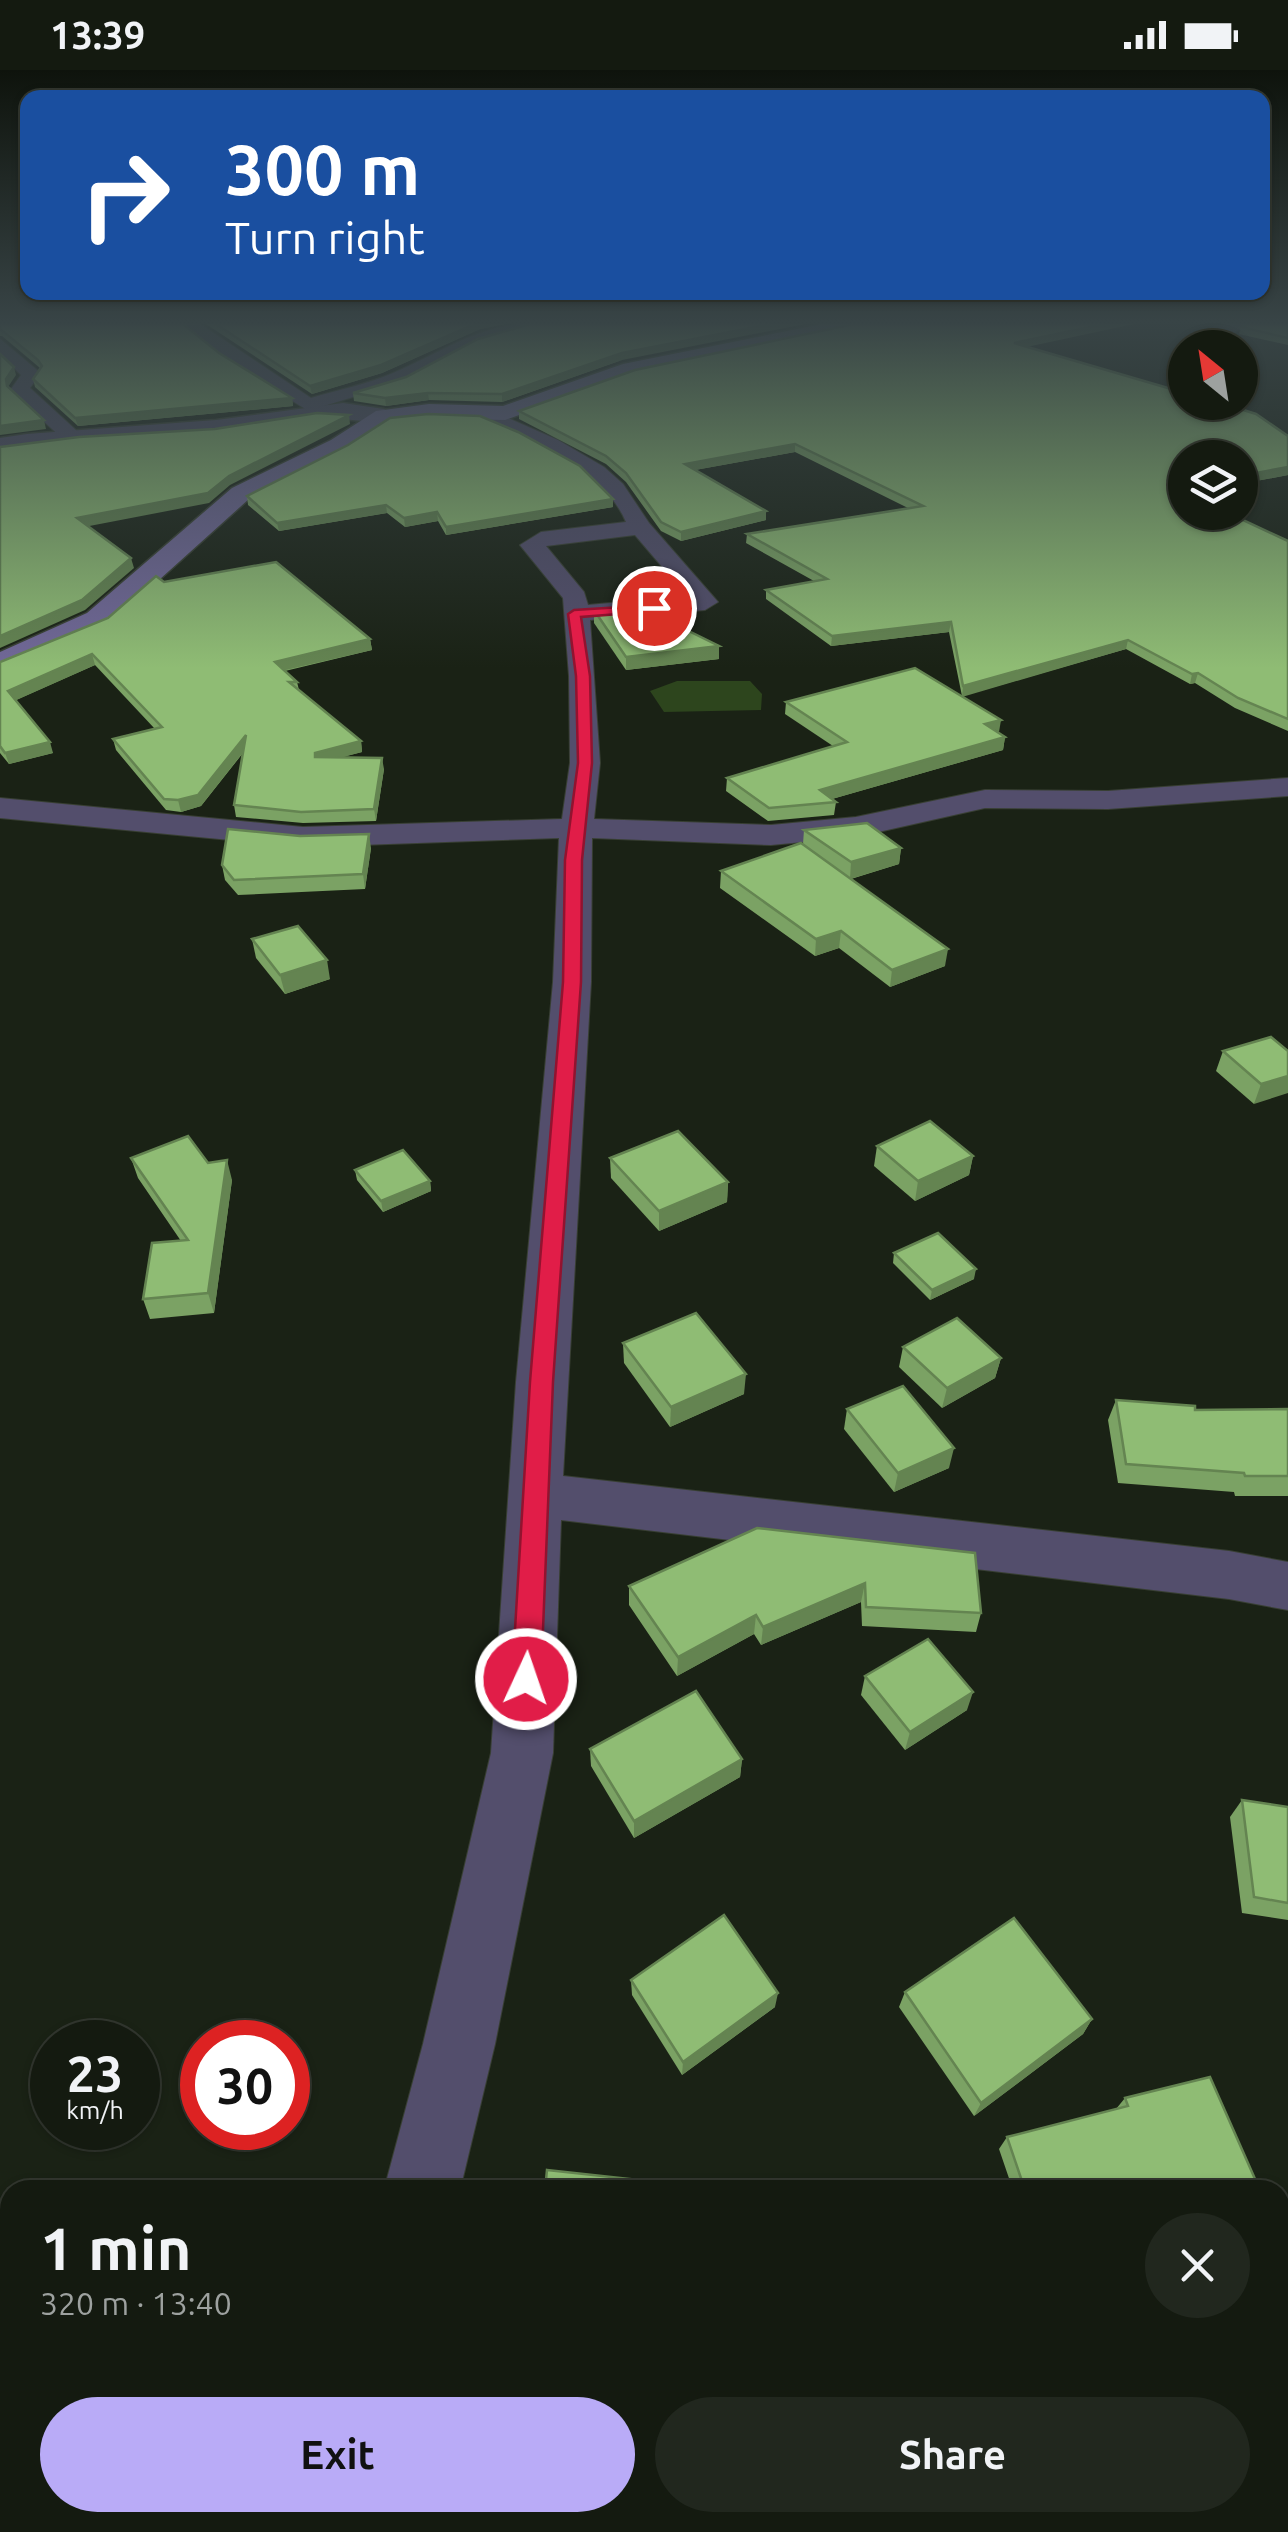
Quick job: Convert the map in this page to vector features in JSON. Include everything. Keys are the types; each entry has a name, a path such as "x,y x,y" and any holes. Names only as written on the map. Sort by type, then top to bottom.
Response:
{"main road":[{"path":"0,664 98,619 241,492 348,439"}],"street":[{"path":"0,445 48,439"},
{"path":"541,439 590,468 636,512 639,525 705,602 574,614"},
{"path":"425,2180 459,2044 522,1752 543,1363 572,982 574,860 585,763 583,676 575,597 532,545 540,539 628,530 639,525"},
{"path":"0,808 303,837 580,828 772,835 856,827 985,799 1108,800 1288,786"},
{"path":"537,1495 1228,1574 1288,1586"}],"green space":[{"path":"677,681 750,681 762,694 761,710 664,712 650,691"}],"building":[{"path":"64,439 302,439 229,476 208,493 77,518 131,558 82,600 0,636 0,447"},
{"path":"357,439 531,439 580,466 613,499 446,527 437,512 404,518 386,505 277,523 247,496"},
{"path":"573,439 1288,439 1288,467 1258,473 1258,440 1168,440 1168,530 1258,530 1258,527 1288,541 1288,719 1238,698 1198,673 1192,674 1128,640 963,686 951,622 832,636 766,590 827,579 747,534 923,506 795,444 685,464 766,511 681,532 661,522 626,473 606,456"},
{"path":"276,562 370,639 275,662 297,682 289,682 361,741 315,753 315,757 382,758 374,809 301,812 234,805 246,735 198,795 164,799 113,739 162,727 92,654 8,691 50,742 5,753 0,746 0,662 108,618 156,576 164,582"},
{"path":"640,607 719,646 626,657 594,610"},
{"path":"915,668 1001,720 985,724 1005,737 820,790 836,802 769,808 727,778 847,742 786,702"},
{"path":"867,823 901,848 851,862 804,830"},
{"path":"228,829 300,836 369,834 363,874 234,880 222,865"},
{"path":"801,843 948,949 892,970 841,931 816,939 721,871"},
{"path":"298,926 327,960 280,975 252,939"},
{"path":"1271,1037 1288,1051 1288,1076 1261,1084 1223,1051"},
{"path":"930,1121 973,1156 918,1181 877,1146"},
{"path":"678,1131 728,1182 659,1211 610,1158"},
{"path":"188,1136 208,1163 227,1160 208,1293 143,1299 152,1243 188,1240 131,1158"},
{"path":"403,1150 430,1181 381,1201 355,1170"},
{"path":"938,1233 976,1269 932,1290 894,1253"},
{"path":"696,1313 746,1374 671,1407 623,1343"},
{"path":"957,1318 1001,1358 947,1388 903,1347"},
{"path":"903,1386 954,1448 898,1473 847,1409"},
{"path":"1116,1400 1195,1406 1195,1410 1288,1409 1288,1476 1245,1476 1126,1464"},
{"path":"757,1528 975,1553 981,1613 866,1607 865,1583 763,1627 756,1615 678,1657 629,1586"},
{"path":"928,1639 973,1692 910,1732 865,1676"},
{"path":"696,1691 742,1759 634,1821 590,1749"},
{"path":"1242,1800 1288,1807 1288,1903 1254,1897"},
{"path":"724,1915 778,1993 683,2062 631,1980"},
{"path":"1014,1918 1092,2019 981,2103 905,1992"},
{"path":"1210,2077 1255,2179 1022,2180 1007,2137 1128,2106 1125,2098"},
{"path":"547,2170 639,2180 546,2180"}],"route":[{"path":"526,1679 542,1382 572,982 574,860 585,763 583,676 574,614 654,608"}]}
